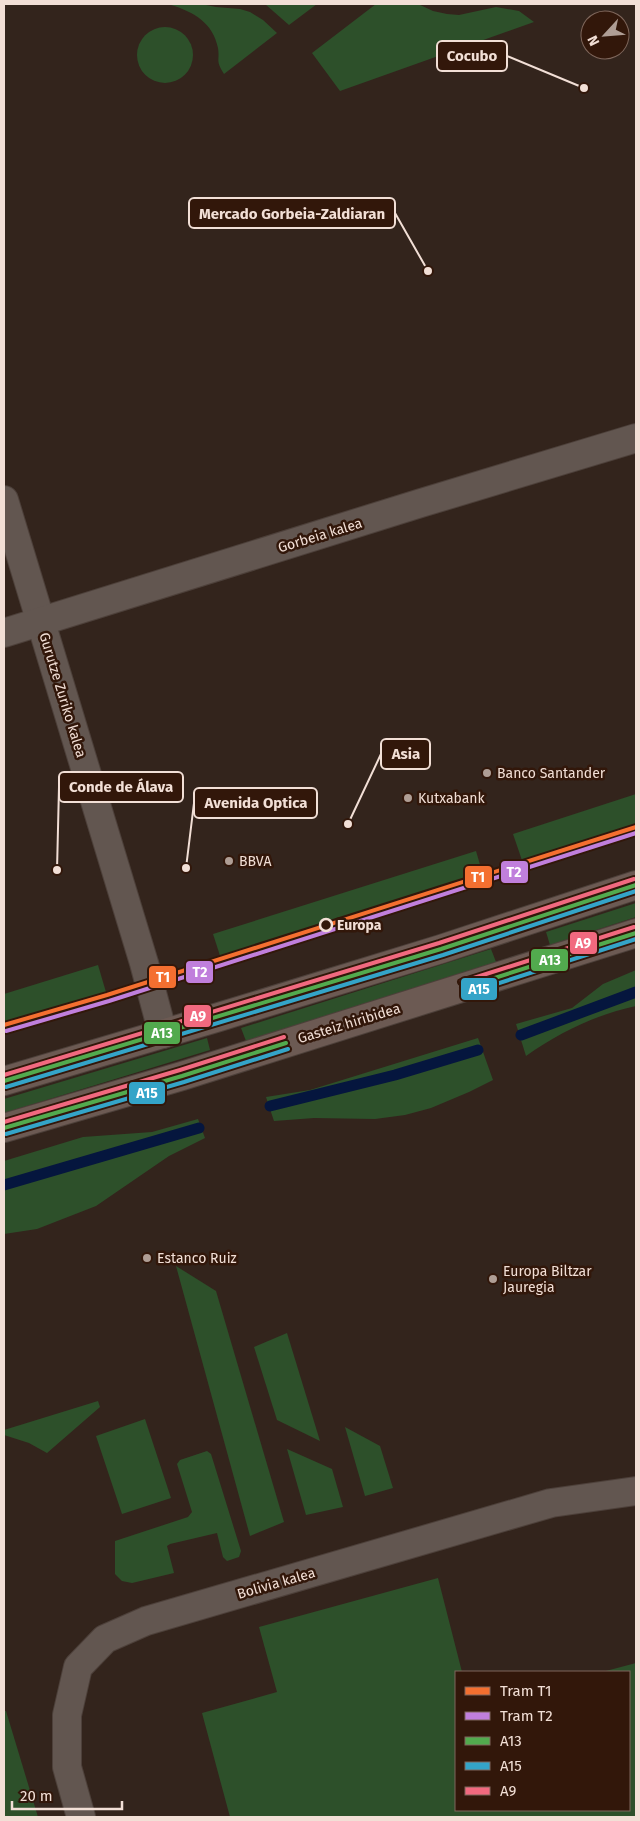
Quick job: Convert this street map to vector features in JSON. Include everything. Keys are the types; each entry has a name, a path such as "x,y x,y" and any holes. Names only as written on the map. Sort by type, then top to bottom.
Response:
{"main road":[{"path":"4,1081 441,948 636,885"},
{"name":"Gasteiz hiribidea","path":"4,1128 182,1076 636,933"}],"street":[{"name":"Gorbeia kalea","path":"4,633 636,438"},
{"name":"Gurutze Zuriko kalea","path":"4,500 149,981 162,1034"},
{"name":"Bolivia kalea","path":"81,1817 67,1767 67,1715 78,1667 105,1639 146,1621 551,1503 636,1491"}],"green space":[{"path":"172,4 201,4 240,9 250,12 263,20 277,33 224,74 219,63 215,39 207,25 195,15"},
{"path":"265,4 317,4 289,25"},
{"path":"376,4 418,4 433,11 459,15 496,7 519,11 534,22 340,91 312,53"},
{"path":"165,27 176,29 185,35 191,44 193,55 191,66 185,75 176,81 165,83 154,81 145,75 139,66 137,55 139,44 145,35 154,29"},
{"path":"636,794 636,835 526,872 513,834"},
{"path":"476,851 486,885 223,965 213,934"},
{"path":"636,903 636,917 550,945 546,932"},
{"path":"491,949 496,962 246,1041 241,1028"},
{"path":"98,965 108,999 4,1032 4,994"},
{"path":"636,970 636,1006 606,1014 578,1025 526,1056 516,1024 572,1008 603,984"},
{"path":"207,1038 210,1050 4,1113 4,1099"},
{"path":"478,1038 493,1080 431,1108 405,1115 375,1119 314,1118 274,1121 266,1097 310,1090"},
{"path":"198,1119 205,1138 169,1156 96,1206 37,1229 4,1234 4,1161 83,1137 152,1132"},
{"path":"176,1266 216,1291 284,1522 250,1536"},
{"path":"287,1333 320,1441 277,1420 254,1347"},
{"path":"98,1401 100,1407 47,1453 29,1443 4,1435 4,1430"},
{"path":"145,1419 171,1498 122,1514 96,1436"},
{"path":"345,1427 380,1446 393,1488 365,1496"},
{"path":"287,1449 332,1469 343,1507 306,1515"},
{"path":"207,1451 211,1454 241,1551 239,1557 227,1561 223,1557 217,1533 167,1546 174,1573 132,1583 122,1581 115,1574 115,1541 188,1517 192,1512 177,1464 180,1460"},
{"path":"438,1578 462,1671 455,1671 455,1811 630,1811 630,1671 606,1671 636,1663 636,1817 230,1817 202,1713 277,1692 259,1627"},
{"path":"4,1711 6,1711 38,1817 4,1817"}],"waterway":[{"path":"521,1035 636,992"},
{"path":"270,1106 395,1075 478,1050"},
{"path":"4,1185 199,1128"}],"tram line":[{"name":"T1","path":"4,1025 107,995 636,827"},
{"name":"T2","path":"6,1031 109,1001 636,833"}],"transit line":[{"name":"A9","path":"4,1075 439,943 634,879"},
{"name":"A13","path":"4,1081 441,949 636,885"},
{"name":"A15","path":"6,1087 443,955 636,891"},
{"name":"A9","path":"461,982 634,927"},
{"name":"A13","path":"463,988 636,933"},
{"name":"A15","path":"465,994 636,939"},
{"name":"A9","path":"4,1122 284,1037"},
{"name":"A13","path":"4,1128 182,1076 286,1043"},
{"name":"A15","path":"6,1134 184,1082 288,1049"}],"place":[{"name":"Cocubo","path":"584,88"},
{"name":"Mercado Gorbeia-Zaldiaran","path":"428,271"},
{"name":"Banco Santander","path":"487,773"},
{"name":"Kutxabank","path":"408,798"},
{"name":"Asia","path":"348,824"},
{"name":"BBVA","path":"229,861"},
{"name":"Avenida Optica","path":"186,868"},
{"name":"Conde de Álava","path":"57,870"},
{"name":"Europa","path":"326,925"},
{"name":"Estanco Ruiz","path":"147,1258"},
{"name":"Europa Biltzar Jauregia","path":"493,1279"}]}
